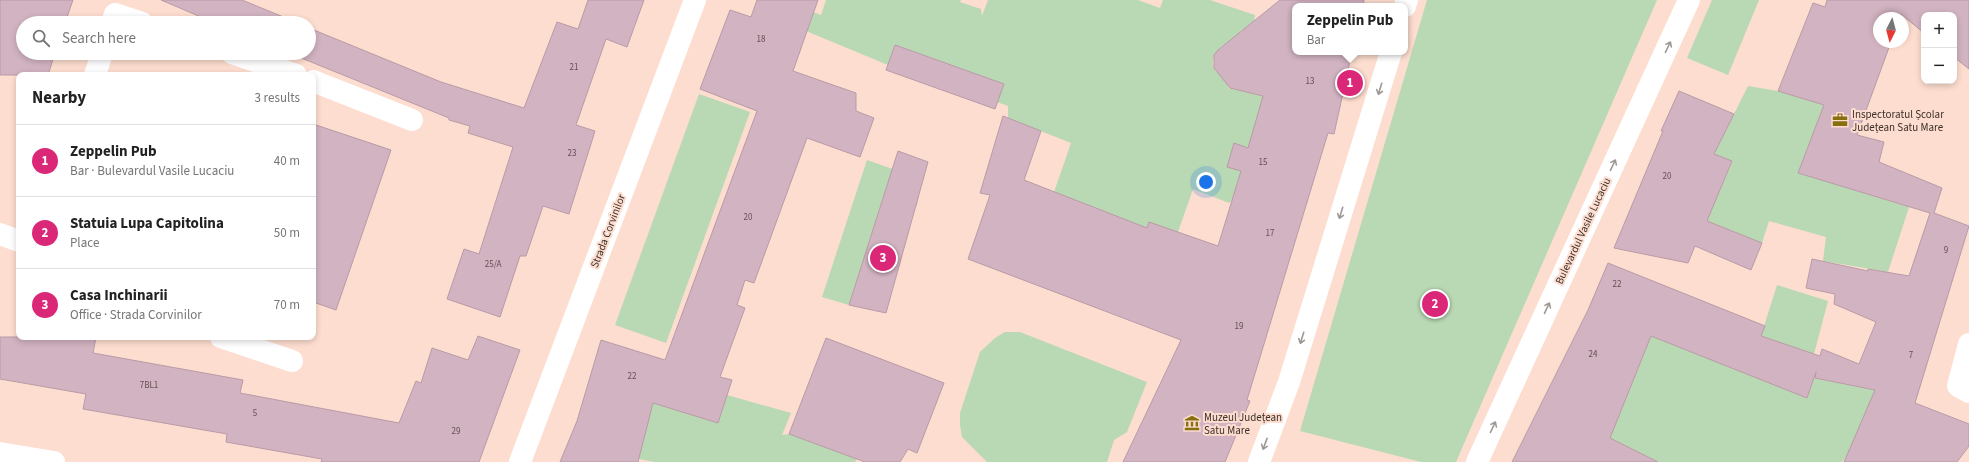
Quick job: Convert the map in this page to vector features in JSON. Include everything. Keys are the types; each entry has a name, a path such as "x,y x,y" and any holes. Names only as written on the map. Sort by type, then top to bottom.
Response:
{"street":[{"name":"Strada Corvinilor","path":"520,462 695,0"},
{"name":"Bulevardul Vasile Lucaciu","path":"1477,462 1689,0"},
{"path":"1259,462 1289,382 1390,55"},
{"path":"96,72 100,60"},
{"path":"250,60 281,72"},
{"path":"316,82 412,120"},
{"path":"0,234 16,240"},
{"path":"230,340 292,361"},
{"path":"1969,344 1958,386 1969,392"},
{"path":"0,453 54,462"}],"green space":[{"path":"826,0 961,0 960,2 981,9 982,16 988,0 1138,0 1160,8 1163,0 1210,0 1255,15 1252,32 1241,30 1237,48 1223,45 1215,54 1213,66 1215,70 1226,76 1231,76 1228,88 1276,99 1248,148 1234,144 1241,171 1232,200 1229,203 1193,189 1178,232 1147,228 1054,192 1071,143 1008,118 1008,106 997,102 1004,84 895,45 888,65 806,31 813,12 821,15"},
{"path":"1427,0 1657,0 1456,462 1421,462 1300,431"},
{"path":"1712,0 1759,0 1728,75 1687,58"},
{"path":"1748,86 1778,91 1824,105 1798,173 1909,207 1888,272 1823,261 1826,237 1769,221 1762,243 1707,221 1732,162 1714,154"},
{"path":"699,94 750,112 666,343 615,325"},
{"path":"867,160 921,179 917,206 883,197 849,305 822,297"},
{"path":"1777,285 1828,301 1814,354 1761,336"},
{"path":"1005,332 1020,332 1147,382 1127,432 1114,440 1107,462 987,462 962,437 960,413 980,352 995,338"},
{"path":"1651,336 1807,398 1814,378 1896,394 1842,462 1658,462 1610,438"},
{"path":"727,395 791,413 782,435 789,434 857,459 855,462 654,462 618,455 653,403 718,423"}],"building":[{"path":"0,0 73,0 67,16 16,16 16,60 53,60 49,72 16,72 16,75 0,75"},
{"path":"161,0 242,0 281,16 199,16"},
{"path":"588,0 644,0 627,47 606,39 576,125 595,131 569,214 543,206 526,256 520,256 500,317 447,299 464,249 479,254 513,147 468,133 470,126 449,120 449,118 306,60 316,60 316,31 441,82 524,108 557,22 578,29"},
{"path":"757,0 818,0 793,71 856,93 856,111 874,118 860,157 807,138 754,283 745,280 737,305 745,308 720,377 732,380 718,423 653,403 638,462 560,462 577,421 601,340 665,360 757,111 700,89 730,10 751,17"},
{"path":"1280,0 1364,0 1364,3 1292,3 1292,55 1351,55 1334,134 1328,133 1247,400 1250,401 1225,462 1123,462 1181,340 968,259 990,195 980,193 1003,116 1041,131 1024,180 1147,228 1149,222 1218,246 1241,171 1227,167 1234,143 1248,148 1263,96 1230,88 1214,68 1214,55 1218,50"},
{"path":"1827,0 1969,0 1969,69 1957,59 1957,12 1921,12 1921,31 1909,21 1909,12 1873,12 1873,48 1889,48 1857,135 1884,142 1879,162 1942,188 1934,213 1969,226 1915,403 1969,424 1969,446 1957,462 1844,462 1875,390 1815,378 1816,372 1807,398 1651,336 1610,438 1658,462 1512,462 1588,310 1608,263 1765,326 1761,336 1820,356 1822,349 1859,364 1876,322 1834,304 1835,294 1806,288 1812,259 1868,271 1868,269 1909,276 1930,213 1798,173 1824,105 1778,91 1813,3 1825,7"},
{"path":"895,45 1004,84 995,109 886,70"},
{"path":"1679,91 1734,114 1714,154 1732,161 1707,221 1762,243 1751,270 1695,246 1688,263 1614,248 1663,131 1661,131"},
{"path":"316,125 391,150 336,310 316,303"},
{"path":"898,151 928,162 886,313 849,305"},
{"path":"478,336 520,350 479,462 321,462 322,459 226,442 227,434 83,409 86,394 0,379 0,337 16,337 16,340 95,340 93,353 243,380 240,393 399,423 416,381 421,383 432,348 468,360"},
{"path":"826,338 944,383 917,453 908,449 900,462 865,462 789,434"}],"place":[{"name":"Zeppelin Pub","path":"1350,83"},
{"name":"Inspectoratul Școlar Județean Satu Mare","path":"1840,120"},
{"name":"Casa Inchinarii","path":"883,258"},
{"name":"Statuia Lupa Capitolina","path":"1435,304"},
{"name":"Muzeul Județean Satu Mare","path":"1192,423"}]}
